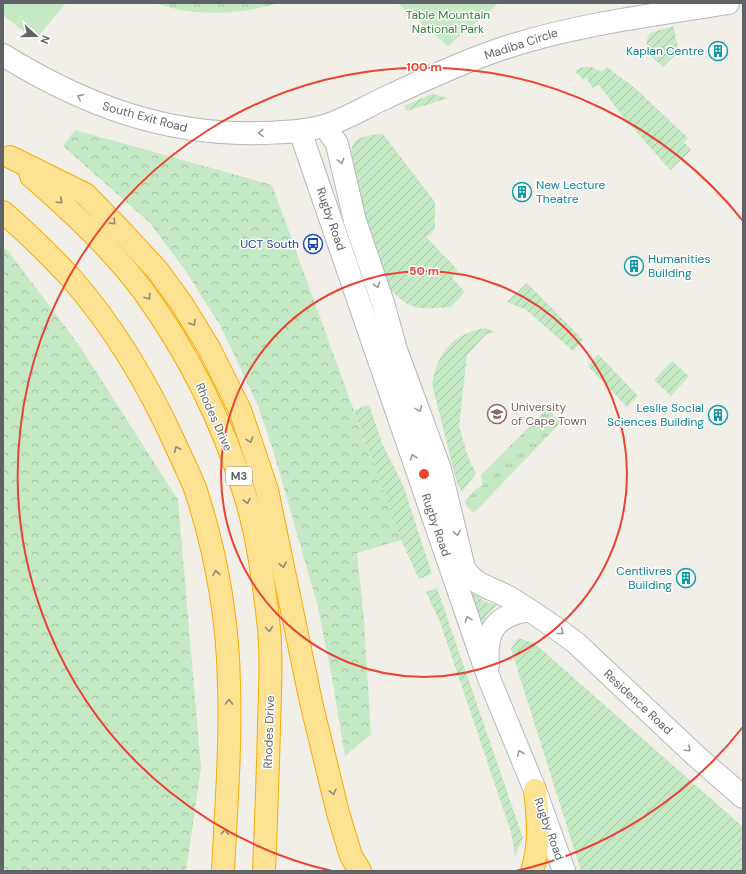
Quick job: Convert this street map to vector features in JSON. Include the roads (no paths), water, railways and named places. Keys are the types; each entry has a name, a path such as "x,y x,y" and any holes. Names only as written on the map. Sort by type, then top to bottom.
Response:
{"highway":[{"name":"Rhodes Drive","path":"6,154 68,208 111,253 144,291 196,376 235,465 246,497 255,537 269,629 270,692 264,871"},
{"path":"6,154 85,194 124,234 158,272 182,304 209,348 240,410 267,490 311,702 338,813 351,856 360,871"},
{"path":"3,212 35,241 72,279 111,330 142,377 196,490 212,556 224,621 230,684 223,871"},
{"path":"532,871 538,844 535,790"}],"street":[{"name":"Madiba Circle","path":"300,131 325,126 410,86 505,48 552,34 728,3"},
{"name":"South Exit Road","path":"3,55 36,75 86,100 145,119 192,130 245,134 300,131"},
{"name":"Rugby Road","path":"325,126 336,144 355,221 383,303 396,350 440,469 464,568 475,581 502,593 529,610"},
{"name":"Rugby Road","path":"300,131 488,676 535,790 564,871"},
{"path":"488,676 489,637 494,627 512,613 529,610"},
{"name":"Residence Road","path":"529,610 576,644 696,756 743,797"}],"place":[{"name":"Kaplan Centre","path":"718,51"},
{"name":"New Lecture Theatre","path":"522,192"},
{"name":"UCT South","path":"313,244"},
{"name":"Humanities Building","path":"634,266"},
{"name":"University of Cape Town","path":"497,414"},
{"name":"Leslie Social Sciences Building","path":"718,415"},
{"name":"Centlivres Building","path":"686,578"}],"park label":[{"name":"Table Mountain National Park","path":"448,22"}]}
